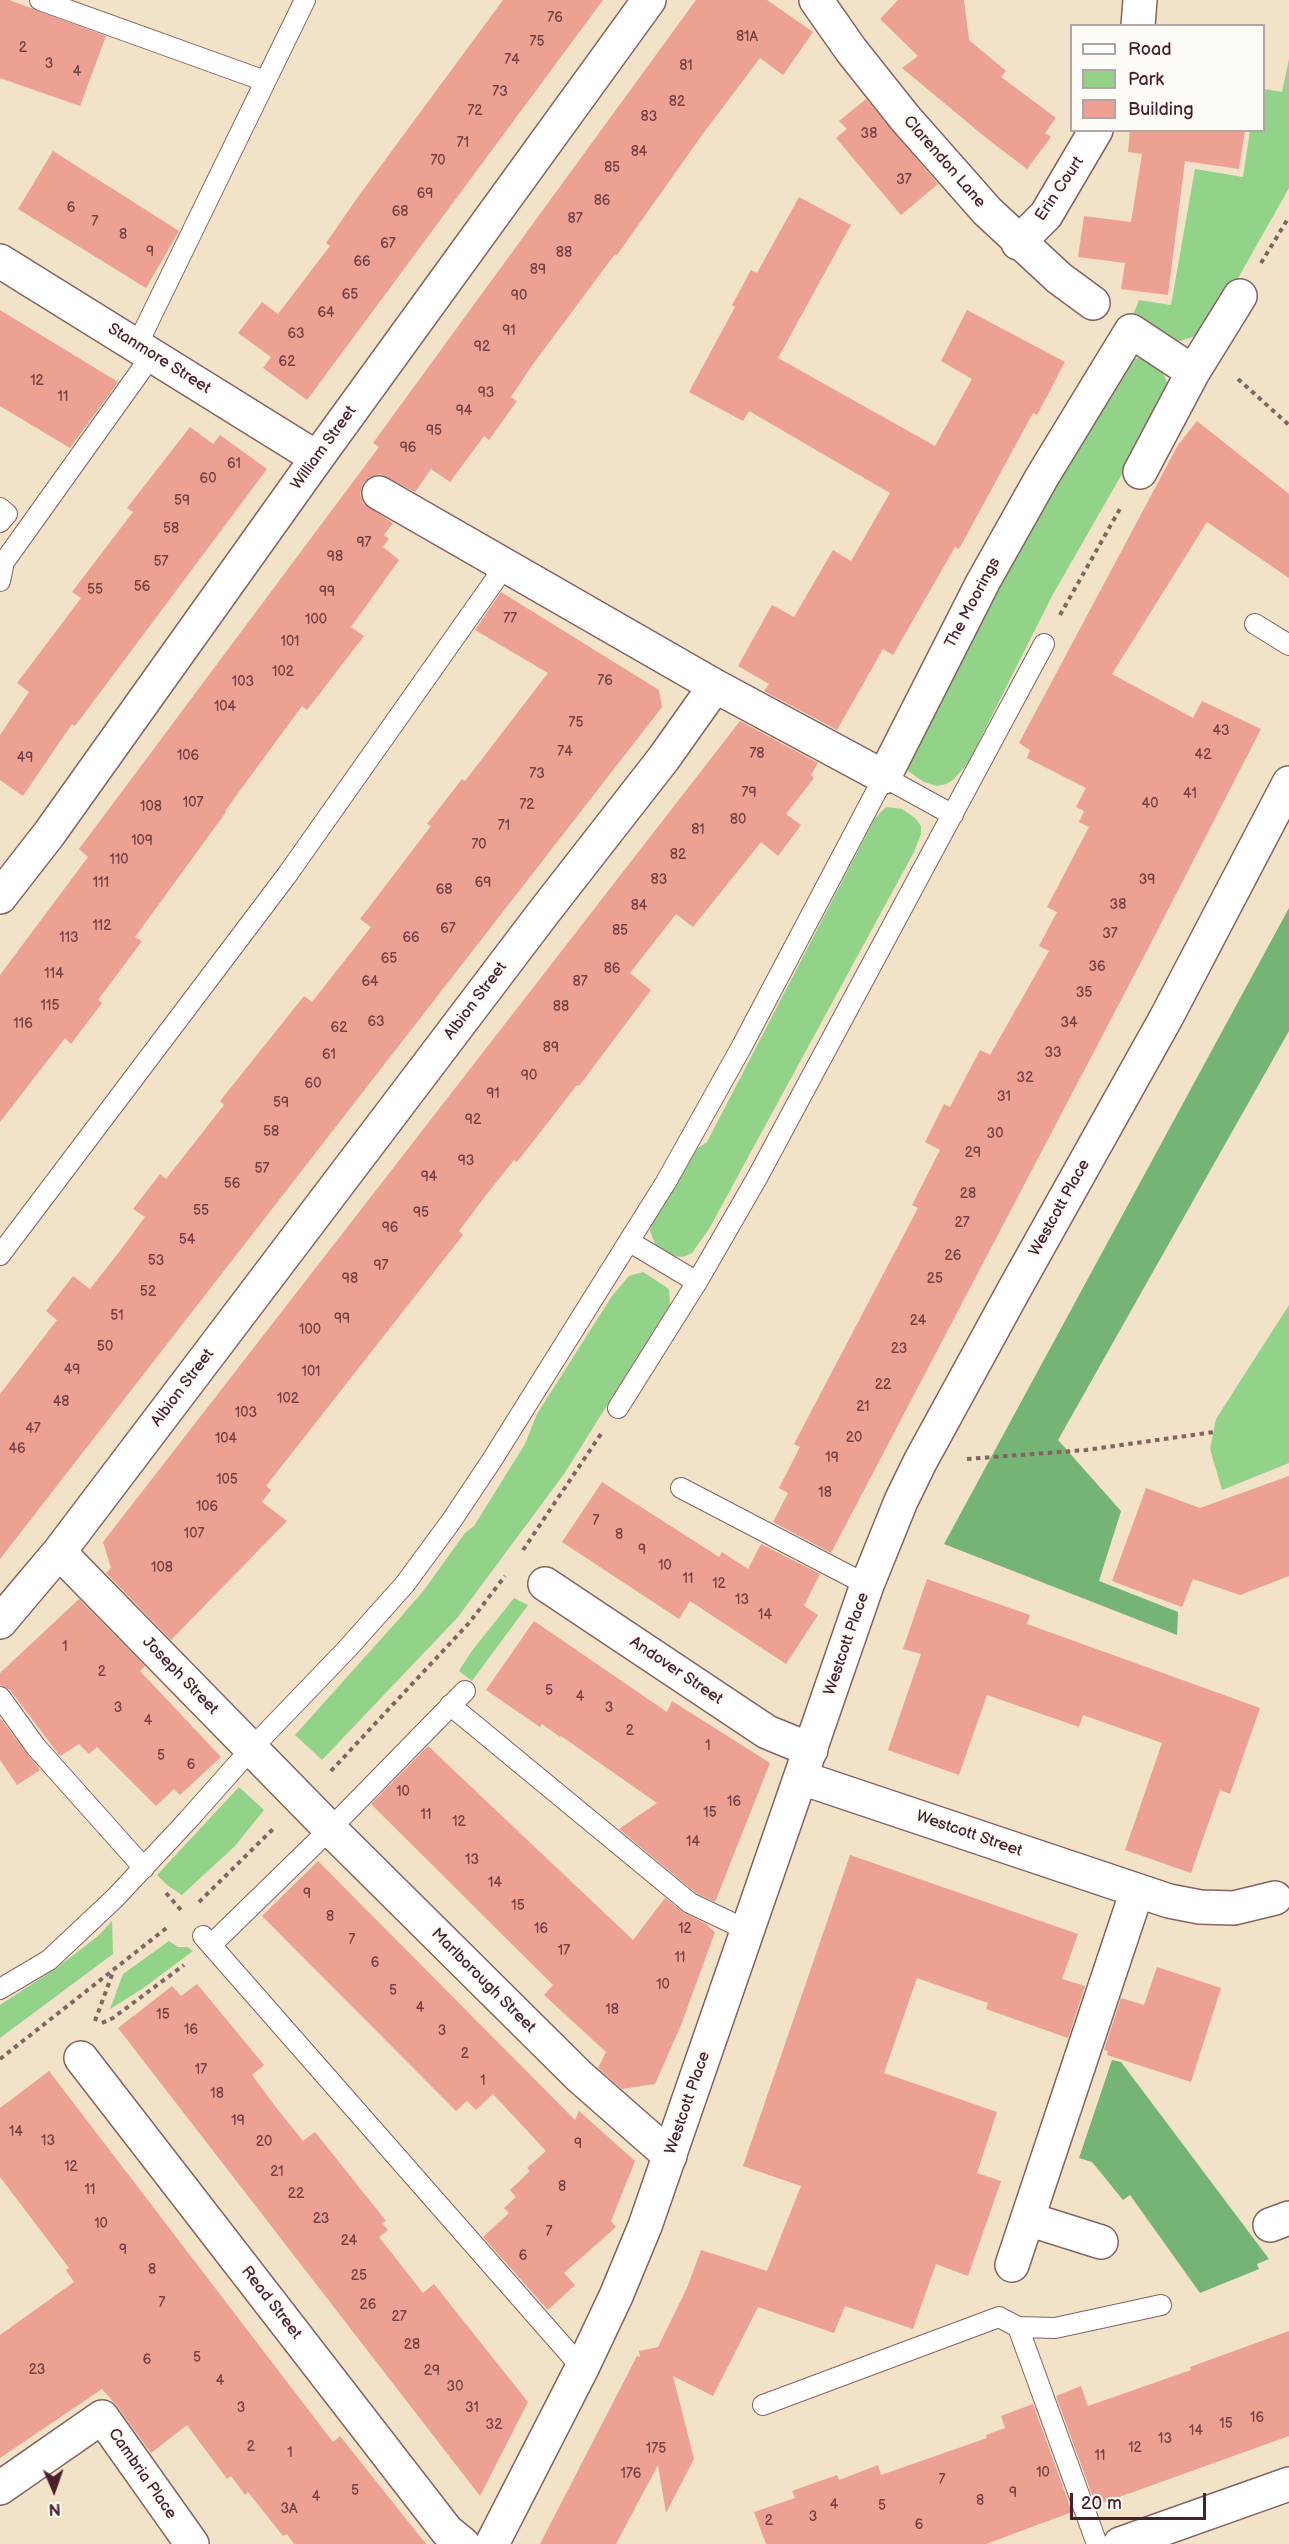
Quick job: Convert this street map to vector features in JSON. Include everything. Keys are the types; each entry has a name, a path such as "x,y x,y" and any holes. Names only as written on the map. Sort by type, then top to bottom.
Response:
{"street":[{"name":"William Street","path":"0,897 55,825 317,458 649,0"},
{"name":"Clarendon Lane","path":"816,0 851,50 905,118 987,211 1018,243 1093,303"},
{"path":"1138,24 1140,0"},
{"name":"Erin Court","path":"1018,243 1046,215 1095,132"},
{"name":"Stanmore Street","path":"0,261 317,458"},
{"path":"1140,472 1199,361 1240,296"},
{"name":"The Moorings","path":"884,777 983,582 1042,477 1131,331 1199,361"},
{"path":"379,493 715,686 884,777"},
{"name":"Albion Street","path":"0,1622 59,1552 537,921 664,758 715,686"},
{"name":"Westcott Place","path":"492,2544 582,2368 624,2276 670,2156 882,1545 920,1462 1166,1018 1289,783"},
{"name":"Joseph Street","path":"59,1552 302,1800"},
{"name":"Andover Street","path":"545,1584 767,1732 806,1764"},
{"name":"Westcott Street","path":"806,1764 1137,1891 1200,1907 1234,1908 1275,1898"},
{"name":"Marlborough Street","path":"302,1800 579,2076 670,2156"},
{"path":"1012,2265 1137,1891"},
{"name":"Read Street","path":"81,2058 447,2531 463,2544"},
{"path":"1028,2219 1101,2242"},
{"name":"Cambria Place","path":"0,2488 102,2417 192,2544"},
{"path":"1120,2544 1289,2484"}],"lane":[{"path":"40,0 265,81"},
{"path":"0,581 4,562 145,350 265,81 305,0"},
{"path":"0,508 7,514 0,522"},
{"path":"0,1255 287,875 505,566"},
{"path":"1255,624 1289,645"},
{"path":"618,1408 697,1282 757,1178 1044,644"},
{"path":"0,1989 49,1960 95,1920 251,1749 347,1649 412,1575 492,1460 630,1242 742,1046 884,777 953,815"},
{"path":"630,1242 697,1282"},
{"path":"681,1488 867,1585"},
{"path":"465,1691 330,1829 207,1940 582,2368"},
{"path":"0,1697 36,1747 144,1868"},
{"path":"450,1705 690,1903 749,1931"},
{"path":"763,2405 999,2317 1018,2327 1055,2328 1161,2306"},
{"path":"1018,2327 1097,2544"}],"path":[{"path":"1240,296 1289,217"},
{"path":"1199,361 1289,425"},
{"path":"1044,644 1140,472"},
{"path":"520,1553 618,1408"},
{"path":"965,1459 1086,1450 1214,1432"},
{"path":"193,1907 302,1800 469,1623 508,1571"},
{"path":"164,1891 184,1914"},
{"path":"0,2059 176,1921"},
{"path":"114,1970 94,2028 113,2018 207,1940"}],"green space":[{"path":"1289,59 1289,188 1220,310 1199,335 1180,341 1168,340 1133,315 1139,300 1171,305 1195,169 1243,177 1250,132 1265,132 1265,89 1282,92"},
{"path":"1139,358 1163,373 1170,390 1052,596 968,763 953,780 946,784 937,786 924,782 908,771 906,763 908,754 1074,448 1132,359"},
{"path":"886,807 902,809 915,818 921,826 921,834 914,852 709,1229 692,1253 683,1257 674,1256 656,1246 650,1231 652,1223 694,1151 707,1142 875,818"},
{"path":"1289,908 1289,1031 1058,1440 1121,1511 1099,1581 1178,1612 1177,1635 944,1544"},
{"path":"643,1272 669,1289 670,1305 564,1474 458,1617 322,1760 295,1735 424,1590 465,1533 474,1526 525,1444 537,1414 612,1296 629,1276"},
{"path":"1289,1305 1289,1463 1222,1490 1210,1449 1216,1419"},
{"path":"514,1598 528,1605 472,1681 459,1671 471,1652"},
{"path":"239,1787 264,1810 235,1846 182,1895 157,1875"},
{"path":"112,1921 113,1954 0,2038 0,2005 58,1967 98,1936"},
{"path":"169,1941 178,1947 188,1947 193,1951 142,1989 110,2009 123,1974"},
{"path":"1112,2060 1121,2062 1269,2259 1257,2264 1259,2269 1200,2293 1130,2195 1123,2200 1092,2162 1079,2158"}],"building":[{"path":"0,0 9,0 106,36 80,106 0,78"},
{"path":"503,0 603,0 307,400 263,368 271,357 238,333 262,302 278,314 330,246 326,243 360,194"},
{"path":"696,0 767,0 813,32 783,75 760,58 617,255 615,254 533,364 511,397 517,401 489,440 484,436 450,482 431,469 415,492 380,474 370,477 363,483 360,494 363,503 393,523 384,535 389,539 383,547 399,560 351,627 364,636 307,710 302,706 135,937 142,941 98,1000 102,1003 71,1044 65,1038 0,1122 0,975 88,857 79,849 379,447 373,443"},
{"path":"898,0 964,0 969,40 1006,71 1001,77 1056,118 1045,133 1051,137 1027,169 902,68 918,56 880,19"},
{"path":"866,99 938,184 901,215 836,138 847,129 839,121"},
{"path":"1130,132 1245,132 1239,169 1185,161 1168,295 1121,289 1125,263 1078,257 1084,216 1131,222 1142,154 1128,152"},
{"path":"53,151 179,231 146,288 18,209"},
{"path":"799,197 851,225 778,358 935,446 972,379 941,361 967,310 1065,362 1037,415 1033,413 959,549 955,547 893,655 883,649 837,730 764,691 769,684 738,666 772,605 794,617 833,550 851,561 890,493 749,411 743,421 689,392 735,307 732,305 751,270 757,273"},
{"path":"0,310 118,382 70,448 0,406"},
{"path":"1197,421 1289,494 1289,578 1207,522 1112,674 1193,718 1202,701 1261,729 831,1553 773,1522 788,1493 779,1488 800,1447 794,1444 918,1208 912,1205 940,1150 925,1142 944,1104 950,1107 980,1050 990,1055 1049,951 1039,946 1057,912 1047,907 1089,827 1079,822 1084,811 1076,807 1086,788 1027,758 1030,750 1019,743 1178,445"},
{"path":"190,427 213,444 220,435 267,469 75,726 72,724 23,796 0,780 0,735 29,692 17,683 81,598 72,592 133,512 127,508"},
{"path":"501,592 659,690 662,707 0,1559 0,1394 57,1320 46,1311 73,1276 90,1289 145,1217 133,1209 160,1174 166,1179 224,1105 220,1101 304,996 312,1002 371,927 360,919 431,826 427,824 462,779 465,781 548,673 475,630"},
{"path":"740,721 818,763 811,775 814,778 786,814 801,825 778,856 761,842 693,927 676,914 630,973 651,990 579,1086 577,1085 517,1162 514,1160 483,1199 459,1231 463,1235 266,1486 271,1490 262,1502 287,1521 171,1640 106,1573 111,1568 103,1542"},
{"path":"1289,1476 1289,1576 1240,1595 1193,1579 1182,1607 1112,1581 1146,1488 1200,1508"},
{"path":"602,1482 719,1557 722,1552 748,1569 761,1544 820,1574 804,1606 818,1615 786,1664 690,1601 679,1619 562,1542"},
{"path":"927,1579 1030,1615 1027,1624 1260,1708 1230,1794 1220,1790 1191,1873 1125,1850 1162,1743 1083,1715 1079,1727 987,1695 959,1775 888,1750 921,1654 903,1649"},
{"path":"79,1599 145,1666 140,1671 221,1757 180,1795 174,1789 156,1806 97,1747 89,1754 79,1744 60,1756 10,1690 0,1685 0,1673"},
{"path":"534,1621 667,1712 672,1701 770,1763 715,1902 696,1893 619,1829 657,1803 561,1736 542,1724 540,1727 486,1690"},
{"path":"0,1718 40,1770 17,1785 0,1760"},
{"path":"428,1746 633,1940 665,1898 715,1932 681,2025 655,2084 622,2089 598,2068 606,2052 544,1995 553,1985 371,1804"},
{"path":"850,1855 1078,1934 1062,1979 1085,1986 1068,2038 986,2009 988,2003 917,1978 884,2073 997,2112 977,2173 1001,2181 968,2276 936,2264 913,2329 845,2306 834,2333 758,2307 713,2396 673,2376 694,2459 666,2513 658,2465 616,2544 540,2544 637,2356 640,2357 639,2351 658,2347 687,2288 701,2250 767,2271 801,2186 743,2166"},
{"path":"318,1861 575,2120 579,2111 635,2161 611,2221 616,2227 564,2273 575,2285 548,2310 483,2237 509,2213 504,2208 516,2197 510,2190 530,2171 527,2168 546,2151 493,2094 476,2110 467,2101 456,2111 262,1916"},
{"path":"1157,1967 1221,1988 1191,2082 1107,2055 1108,2051 1104,2050 1121,1998 1144,2005"},
{"path":"197,1984 264,2065 252,2075 278,2110 303,2141 315,2132 386,2221 382,2223 388,2230 379,2237 423,2293 434,2284 528,2402 480,2496 118,2028 172,1986 181,1996"},
{"path":"49,2071 333,2442 340,2436 426,2544 294,2544 287,2534 283,2536 248,2492 245,2495 231,2476 227,2479 187,2425 151,2453 102,2389 0,2458 0,2335 74,2282 66,2270 69,2268 0,2177 0,2108"},
{"path":"1289,2331 1289,2436 1097,2505 1095,2503 1056,2396 1081,2386 1088,2406 1191,2370 1190,2367"},
{"path":"1033,2404 1072,2512 986,2544 766,2544 754,2512 795,2498 792,2491 837,2475 839,2480 878,2465 881,2475 987,2438 986,2435 1005,2428 1001,2416"}]}
